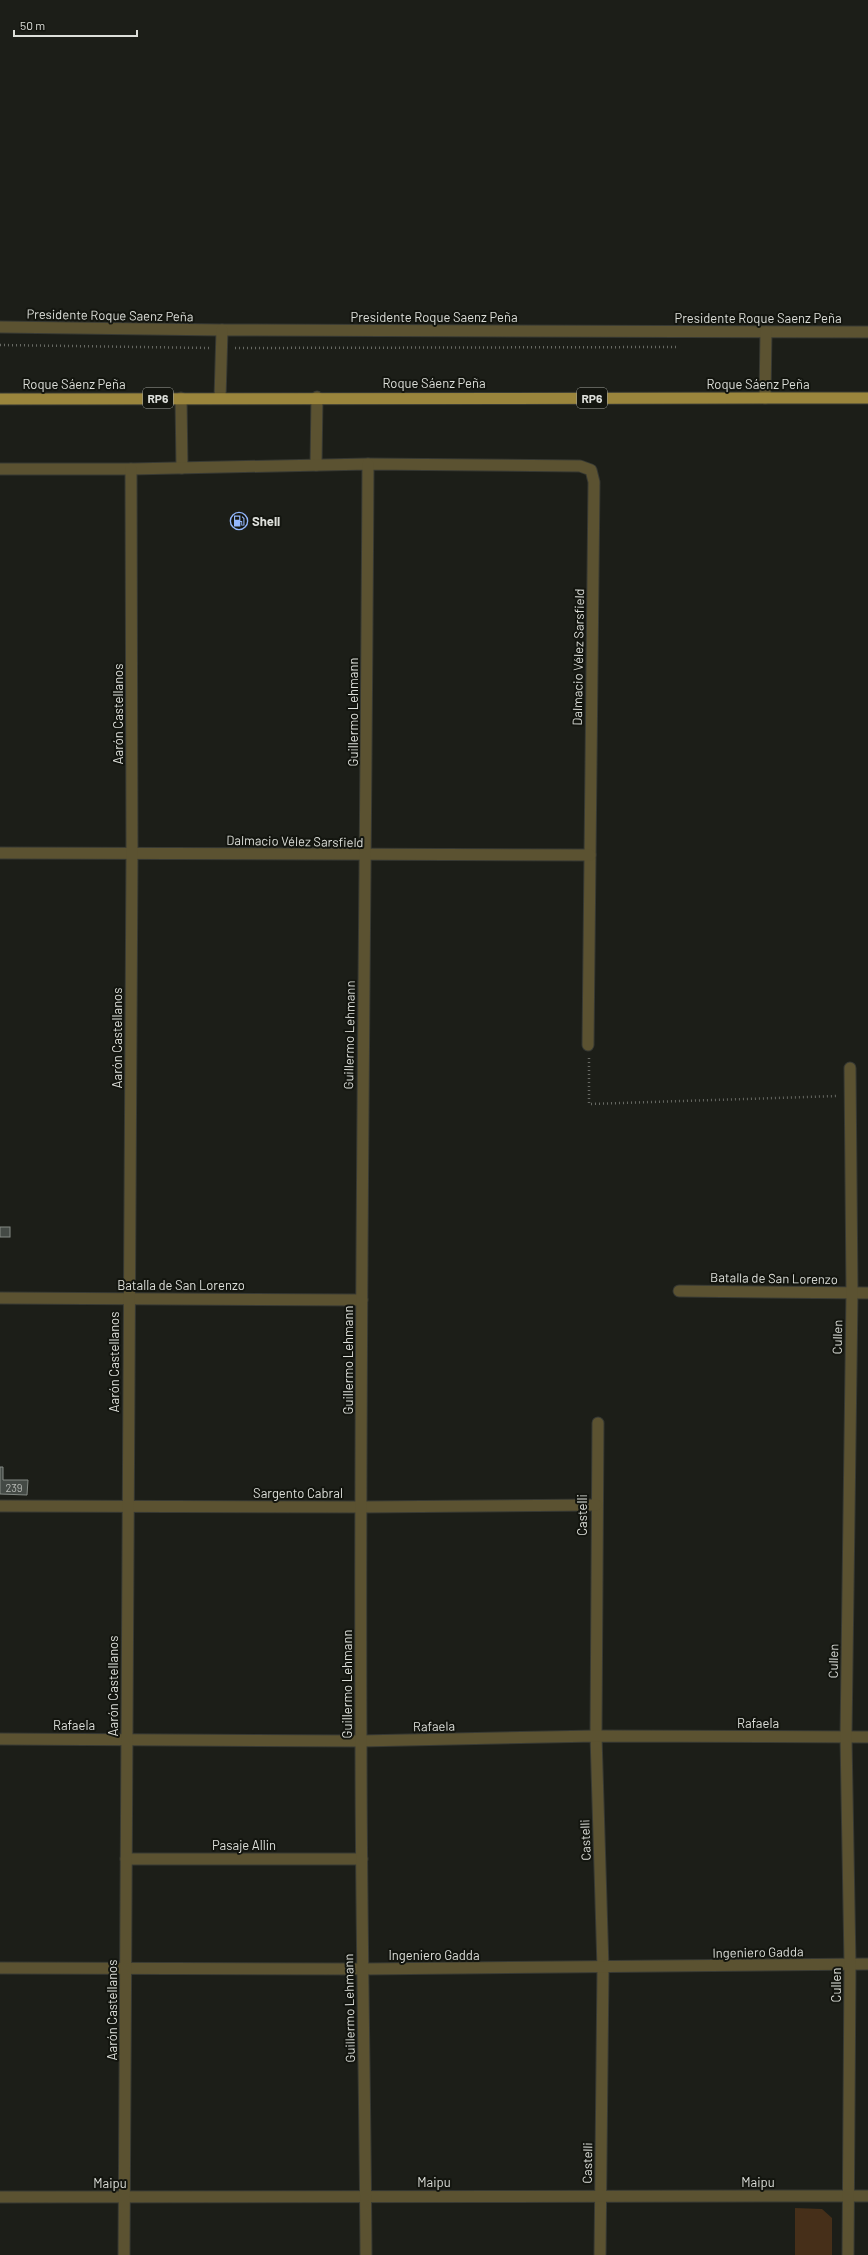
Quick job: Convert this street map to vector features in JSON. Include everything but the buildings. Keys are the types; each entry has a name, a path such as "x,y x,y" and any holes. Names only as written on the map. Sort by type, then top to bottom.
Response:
{"main road":[{"name":"Roque Sáenz Peña","path":"0,399 868,398"}],"street":[{"name":"Presidente Roque Saenz Peña","path":"0,327 222,330 868,332"},
{"path":"220,398 222,330"},
{"path":"765,398 766,332"},
{"path":"181,398 182,468"},
{"path":"316,466 317,398"},
{"path":"0,469 131,469 368,464"},
{"name":"Dalmacio Vélez Sarsfield","path":"368,464 580,466 591,470 594,482 588,1045"},
{"name":"Guillermo Lehmann","path":"366,2255 361,1742 362,1099 366,855 368,464"},
{"name":"Aarón Castellanos","path":"124,2255 127,1969 126,1739 128,1299 132,853 131,469"},
{"name":"Dalmacio Vélez Sarsfield","path":"0,853 590,855"},
{"name":"Cullen","path":"848,2255 850,1964 846,1737 852,1293 850,1068"},
{"name":"Batalla de San Lorenzo","path":"679,1291 868,1293"},
{"name":"Batalla de San Lorenzo","path":"0,1298 362,1300"},
{"name":"Castelli","path":"598,1423 596,1505 596,1736 603,1968 600,2255"},
{"name":"Sargento Cabral","path":"0,1506 362,1507 596,1505"},
{"name":"Rafaela","path":"0,1739 361,1742 596,1736 868,1737"},
{"name":"Pasaje Allin","path":"126,1859 362,1859"},
{"name":"Ingeniero Gadda","path":"0,1968 603,1968 868,1964"},
{"name":"Maipu","path":"0,2197 868,2196"}],"path":[{"path":"0,345 222,348 679,347"},
{"path":"588,1045 589,1104 850,1096"}],"shaded area":[{"path":"795,2208 822,2209 832,2218 832,2255 795,2255"}],"place":[{"name":"Shell","path":"239,521"}]}
